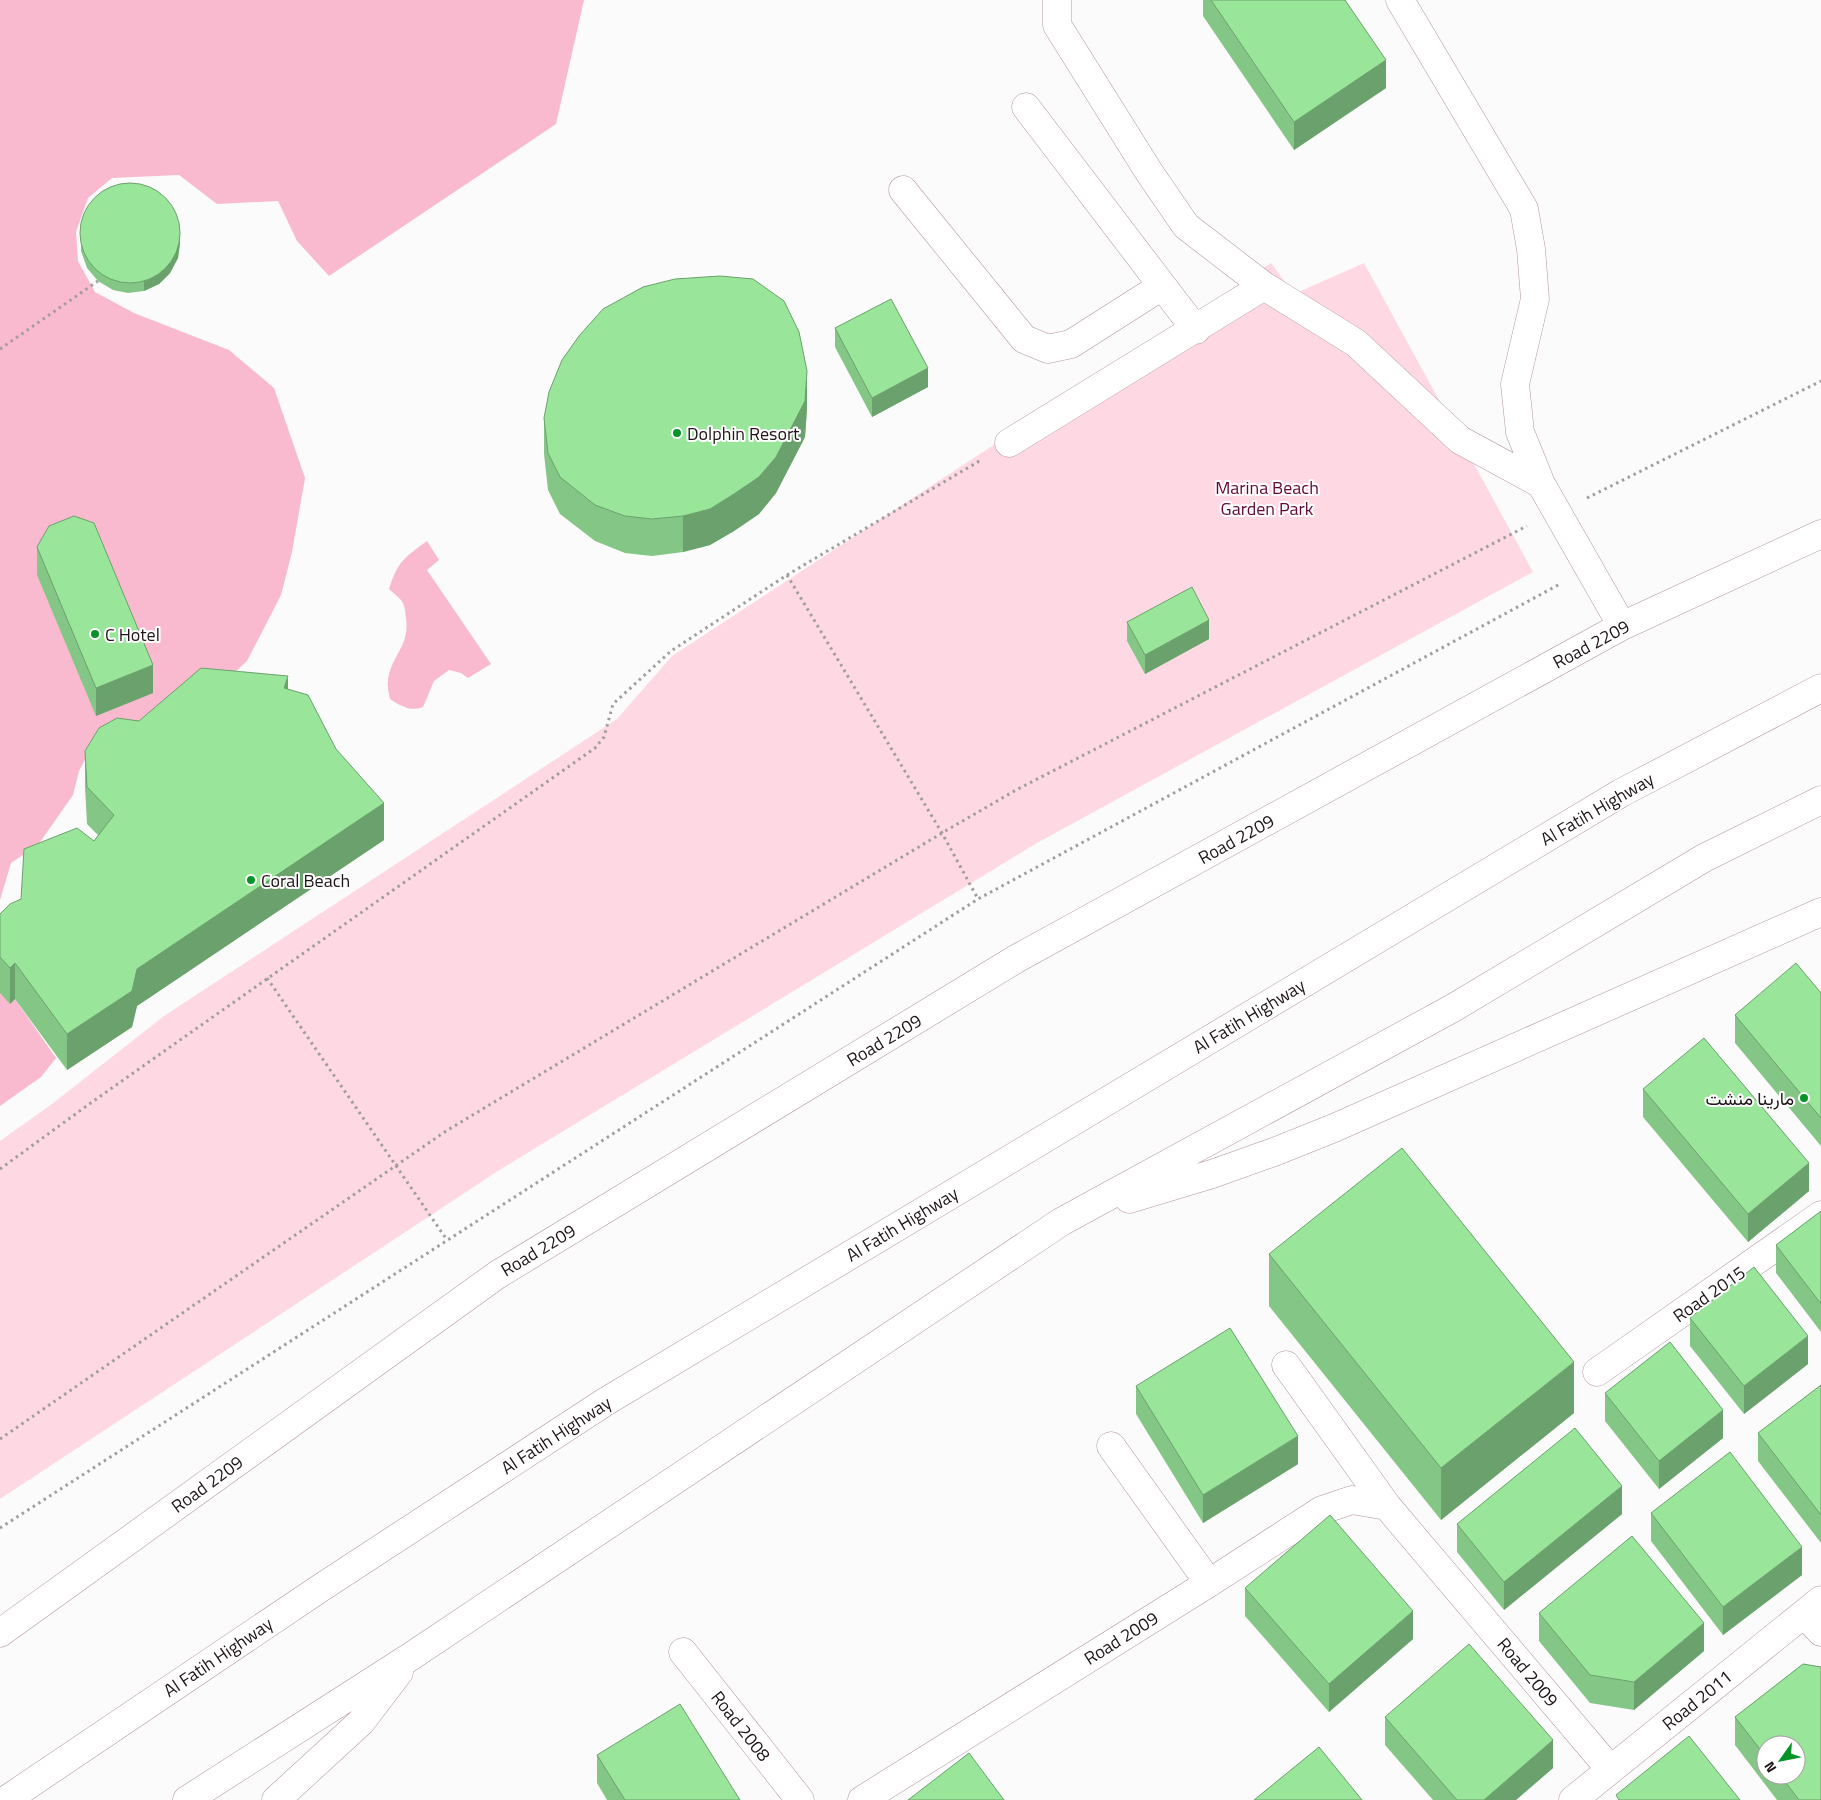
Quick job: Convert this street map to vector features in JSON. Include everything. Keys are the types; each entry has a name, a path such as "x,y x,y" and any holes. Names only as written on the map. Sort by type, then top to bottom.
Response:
{"street":[{"path":"1057,0 1057,25 1149,172 1186,226 1264,286 1356,342 1460,440 1541,484"},
{"path":"1400,0 1524,209 1531,250 1534,299 1515,384 1520,432 1541,484 1622,626"},
{"path":"1026,106 1196,330"},
{"path":"903,190 1024,339 1048,348 1071,344 1162,286"},
{"path":"1009,443 1196,330 1264,286"},
{"name":"Road 2209","path":"0,1633 497,1275 1016,960 1622,626 1821,534"},
{"name":"Al Fatih Highway","path":"6,1800 322,1587 605,1402 1621,793 1821,688"},
{"path":"187,1800 410,1657 1061,1222 1453,1008 1704,858 1821,800"},
{"path":"1061,1222 1150,1191 1212,1174 1334,1128 1821,912"},
{"name":"Road 2015","path":"1597,1372 1821,1215"},
{"name":"Road 2009","path":"1286,1365 1387,1506 1610,1769"},
{"path":"1111,1446 1208,1583"},
{"name":"Road 2009","path":"862,1800 1322,1510 1352,1500 1387,1506"},
{"name":"Road 2011","path":"1573,1800 1610,1769 1815,1616"},
{"name":"Road 2008","path":"683,1652 800,1800"},
{"path":"276,1800 361,1722 410,1657"}],"path":[{"path":"0,349 98,281"},
{"path":"0,1439 446,1131 1016,790 1528,526 1821,381"},
{"path":"0,1169 267,978 595,748 604,737 613,704 671,651 786,575 1009,443"},
{"path":"0,1528 978,899 1589,568"},
{"path":"786,575 942,833 978,899"},
{"path":"267,978 447,1240"}],"green space":[{"name":"Marina Beach Garden Park","path":"1271,263 1294,294 1364,263 1533,572 1037,843 501,1169 0,1499 0,1141 52,1104 164,1016 617,719 672,656"}],"shaded area":[{"path":"0,0 584,0 556,124 329,276 297,241 278,201 217,204 179,175 112,178 88,198 76,232 78,261 95,292 134,313 229,350 274,388 305,478 292,552 281,595 247,661 224,682 150,725 91,749 79,771 73,795 38,845 11,863 0,900"},
{"path":"427,541 439,560 427,570 491,664 468,678 461,673 449,670 434,681 423,707 410,709 390,699 388,690 390,672 403,644 406,628 403,603 389,589 399,566"},
{"path":"0,993 15,999 56,1058 41,1077 0,1106"}],"building":[{"path":"1211,0 1345,0 1386,60 1294,122"},
{"path":"130,183 149,187 165,198 176,214 180,233 176,252 165,268 149,279 130,283 111,279 95,268 84,252 80,233 84,214 95,198 111,187"},
{"name":"Dolphin Resort","path":"720,276 753,279 784,301 799,332 807,371 805,401 776,457 759,477 710,509 683,516 652,519 625,516 595,505 560,477 548,453 544,418 549,392 562,360 579,336 603,309 643,287 675,279"},
{"path":"891,299 928,368 872,398 835,328"},
{"name":"C Hotel","path":"74,516 94,523 153,665 96,688 37,547 49,526"},
{"path":"1192,587 1209,620 1145,655 1127,622"},
{"path":"201,668 288,676 284,688 308,695 336,749 384,803 137,969 132,991 67,1034 15,963 10,968 0,957 0,914 10,904 21,899 24,849 77,828 94,841 114,815 87,787 85,751 99,728 117,718 139,721"},
{"path":"1796,963 1821,993 1821,1118 1735,1015"},
{"path":"1704,1038 1809,1163 1748,1214 1643,1089"},
{"path":"1402,1148 1574,1362 1441,1468 1269,1254"},
{"path":"1821,1211 1821,1304 1776,1245"},
{"path":"1754,1267 1808,1336 1744,1386 1690,1318"},
{"path":"1230,1328 1298,1436 1203,1495 1136,1386"},
{"path":"1670,1342 1723,1410 1659,1461 1605,1393"},
{"path":"1821,1385 1821,1515 1758,1433"},
{"path":"1575,1428 1622,1486 1504,1582 1457,1524"},
{"path":"1730,1452 1802,1547 1723,1607 1651,1513"},
{"path":"1330,1515 1413,1611 1329,1684 1245,1588"},
{"path":"1632,1536 1704,1623 1634,1682 1590,1675 1539,1613"},
{"path":"1469,1644 1553,1740 1484,1800 1457,1800 1385,1717"},
{"path":"1803,1664 1821,1667 1821,1800 1799,1800 1788,1785 1806,1785 1806,1735 1756,1735 1756,1744 1735,1717"},
{"path":"680,1704 740,1800 625,1800 597,1755"},
{"path":"1689,1736 1740,1800 1619,1800 1616,1795"},
{"path":"1319,1747 1362,1800 1254,1800"},
{"path":"969,1753 1004,1800 908,1800"}],"place":[{"name":"Dolphin Resort","path":"677,433"},
{"name":"C Hotel","path":"95,634"},
{"name":"Coral Beach","path":"251,880"},
{"name":"مارينا منشت","path":"1804,1098"}]}
